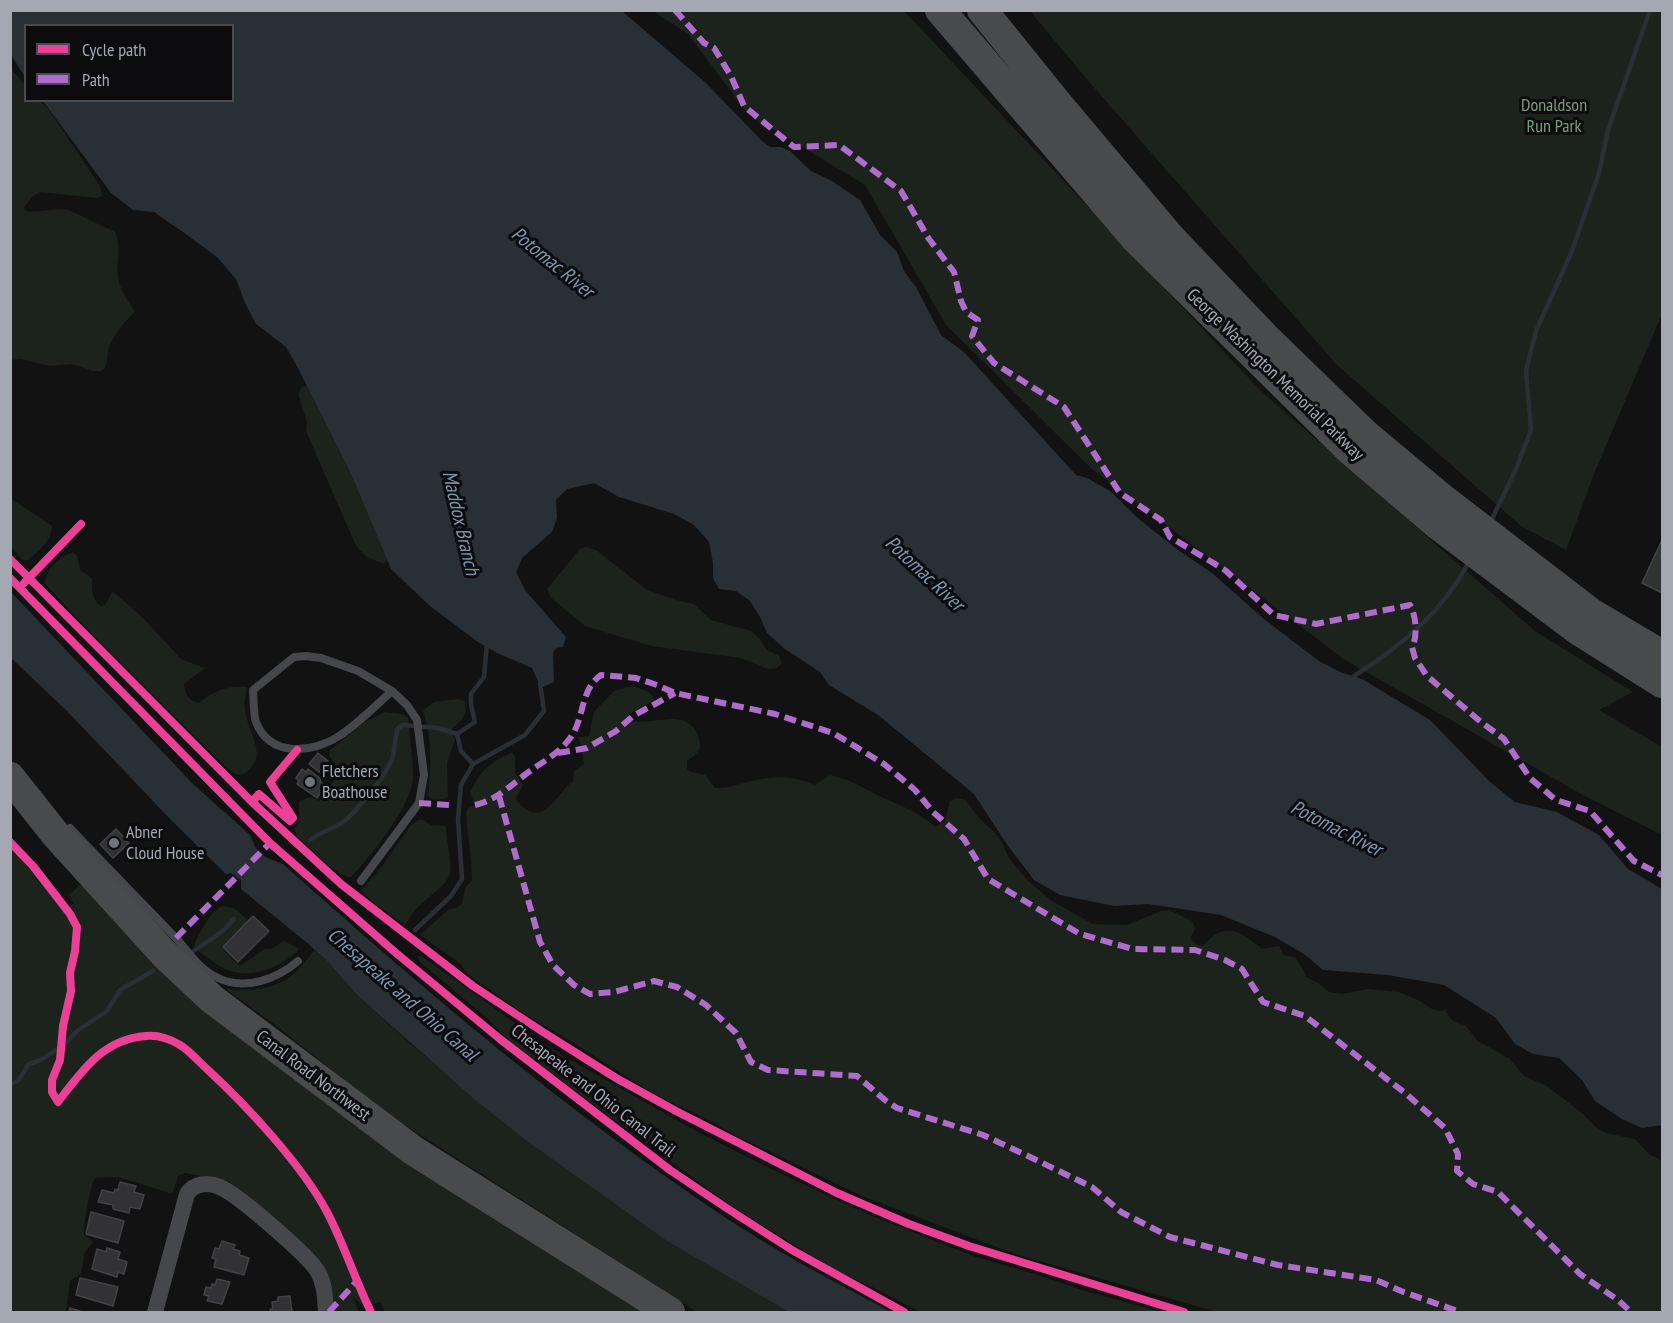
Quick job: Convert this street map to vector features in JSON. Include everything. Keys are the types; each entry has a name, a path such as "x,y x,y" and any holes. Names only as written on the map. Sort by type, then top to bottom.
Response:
{"highway":[{"name":"George Washington Memorial Parkway","path":"940,10 1135,238 1358,442 1444,500 1585,621 1662,676"},
{"name":"George Washington Memorial Parkway","path":"981,10 1169,236 1267,339 1358,442"},
{"name":"Canal Road Northwest","path":"15,783 56,835 165,955 191,981 225,1009 414,1151 670,1312"}],"street":[{"path":"155,1312 187,1194 195,1186 207,1184 218,1186 234,1195 309,1261 322,1280 326,1312"}],"lane":[{"path":"362,881 419,803 424,775 417,720 407,705 392,691 358,670 321,658 294,657 253,690 256,722 267,739 281,748 297,750 315,747 338,737 392,691"},
{"path":"15,783 48,809"},
{"path":"66,824 176,938 194,960 216,978 234,983 268,979 284,972 298,961"}],"green space":[{"path":"901,10 1260,390 1535,631 1633,692 1599,710 1662,747 1662,835 1583,795 1345,660 1092,469 946,325 865,185 748,114 688,34 653,11"},
{"name":"Donaldson Run Park","path":"1030,11 1662,11 1662,314 1594,474 1566,550 1521,526 1337,365"},
{"path":"11,69 24,84 24,102 41,102 49,110 100,186 102,196 97,198 40,192 33,196 23,208 26,211 69,210 115,232 120,286 135,312 114,338 108,351 106,366 102,371 93,371 72,364 50,366 20,359 11,360"},
{"path":"307,386 351,474 387,559 384,564 367,557 356,546 306,431 307,422 298,394 302,387"},
{"path":"10,498 52,526 47,541 28,560 23,560 11,547"},
{"path":"586,547 596,550 647,590 694,604 711,620 751,631 767,650 779,656 782,663 777,668 768,669 741,658 651,646 585,626 550,597 547,589 580,549"},
{"path":"73,552 77,556 80,570 92,578 93,594 101,606 105,605 112,592 116,594 143,618 181,659 205,668 184,684 186,694 190,699 199,703 221,690 247,687 245,710 257,751 253,766 244,774 235,774 229,770 110,653 45,584 54,564"},
{"path":"633,686 649,692 655,700 629,714 632,721 670,719 688,723 699,739 700,747 698,752 687,761 687,769 705,775 715,788 780,777 806,781 815,785 830,775 853,782 906,808 935,827 945,821 950,801 958,798 965,800 1001,841 1009,858 1027,880 1052,901 1093,924 1127,925 1169,910 1192,921 1195,928 1191,938 1198,945 1204,945 1219,933 1233,931 1247,937 1262,949 1279,946 1284,955 1295,957 1306,977 1329,992 1342,994 1368,989 1399,992 1432,1009 1442,1011 1445,1009 1450,1018 1465,1025 1478,1041 1510,1059 1524,1076 1547,1086 1597,1128 1606,1133 1635,1139 1649,1154 1662,1161 1662,1312 1217,1312 1015,1254 862,1196 646,1089 523,1013 474,979 461,964 420,935 448,910 462,903 465,888 472,880 466,812 468,808 474,806 470,793 482,773 512,752 515,757 515,773 523,785 516,798 518,802 533,812 546,809 573,781 574,771 584,764 579,737 589,736 594,712 614,691"},
{"path":"458,699 464,701 466,710 451,730 455,740 447,763 448,797 433,800 428,796 430,753 423,710 434,702"},
{"path":"384,712 403,714 408,718 413,779 405,804 379,844 351,877 345,876 331,867 297,837 295,829 299,819 299,801 310,797 319,801 336,775 329,755 330,750 362,724"},
{"path":"418,820 431,825 446,826 450,873 443,885 404,924 375,904 361,890 380,869 411,825"},
{"path":"10,847 50,887 63,909 74,904 69,895 84,881 139,940 650,1312 385,1312 380,1302 364,1307 353,1297 359,1312 334,1312 324,1270 229,1181 185,1173 178,1176 173,1192 170,1193 118,1177 95,1178 89,1196 84,1234 93,1242 85,1252 81,1274 70,1281 66,1312 11,1312"},
{"path":"222,906 234,908 249,921 223,950 240,966 265,949 271,949 284,941 298,948 298,951 267,970 245,973 223,968 202,954 194,945 209,918"},
{"path":"314,950 328,962 358,996 413,1046 528,1142 636,1219 789,1312 697,1312 383,1111 278,1027 226,989 254,989 277,984 296,972"},
{"path":"420,955 565,1057 698,1132 765,1166 865,1213 973,1256 1088,1292 1163,1312 920,1312 837,1271 731,1206 511,1043 488,1019 420,962 418,957"}],"water":[{"name":"Potomac River","path":"10,11 622,11 706,83 762,141 770,147 781,147 790,151 811,171 832,181 860,200 880,235 897,252 904,271 916,287 941,335 964,352 1076,475 1087,478 1110,491 1139,519 1212,573 1264,619 1319,661 1340,672 1362,679 1430,720 1490,782 1515,802 1557,812 1599,835 1628,869 1662,889 1662,1125 1642,1128 1622,1119 1595,1101 1582,1080 1559,1058 1533,1054 1515,1044 1496,1018 1444,985 1388,975 1323,970 1304,954 1275,937 1221,915 1148,904 1114,906 1060,895 1034,880 1008,846 974,794 878,715 829,685 820,672 785,649 767,633 750,601 736,591 719,589 713,578 709,542 694,525 674,514 619,497 594,483 567,489 556,500 557,518 552,532 522,558 516,572 525,590 566,637 563,647 556,648 553,653 554,682 541,688 532,668 478,642 430,606 391,569 351,474 299,370 286,347 256,324 236,279 218,258 154,212 133,210 111,193 44,102 234,102 234,24 24,24 24,75 11,55"},
{"name":"Chesapeake and Ohio Canal","path":"10,591 193,784 251,836 259,852 283,864 443,1004 554,1093 667,1178 746,1231 891,1312 789,1312 667,1241 528,1142 474,1099 358,996 328,962 306,942 241,889 241,880 231,873 226,874 66,710 11,658"}],"building":[{"path":"1662,542 1662,593 1642,583"},
{"path":"318,753 328,761 319,772 309,764"},
{"name":"Fletchers Boathouse","path":"302,769 306,772 308,769 321,779 320,781 325,786 317,798 297,784 299,781 296,778"},
{"name":"Abner Cloud House","path":"116,829 129,843 113,858 100,844"},
{"path":"253,916 269,931 238,962 223,947"},
{"path":"120,1182 136,1186 134,1192 144,1195 140,1209 130,1207 129,1213 113,1209 113,1205 98,1202 102,1190 114,1193 115,1189 118,1190"},
{"path":"91,1212 124,1221 118,1243 86,1234"},
{"path":"222,1241 235,1245 233,1249 240,1251 239,1255 249,1258 244,1275 214,1267 216,1259 212,1258 215,1248 219,1249"},
{"path":"107,1248 120,1252 118,1259 127,1262 124,1274 118,1272 117,1277 92,1269 97,1249 106,1252"},
{"path":"80,1278 118,1287 113,1306 76,1295"},
{"path":"217,1279 230,1282 222,1304 207,1301 209,1296 204,1295 206,1287 211,1288"},
{"path":"290,1296 292,1312 271,1312 272,1302 278,1301 278,1297"},
{"path":"70,1308 80,1311 80,1312 69,1312"}],"waterway":[{"path":"1490,523 1516,469 1531,430 1526,371 1536,331 1572,251 1599,173 1608,130 1650,10"},
{"path":"1354,676 1388,653 1419,627 1446,597 1469,562"},
{"name":"Maddox Branch","path":"310,840 343,822 372,791 391,762 398,728 403,725 438,728 457,734 475,722 471,694 484,677 487,643"},
{"path":"415,930 451,896 462,879 458,819 461,785 473,764 525,735 544,711 540,683"},
{"path":"457,734 461,751 473,764"},
{"name":"Maddox Branch","path":"192,952 223,931 234,919"},
{"name":"Maddox Branch","path":"10,1084 18,1081 29,1064 41,1060 65,1044 77,1031 107,1011 120,990 153,971"}],"marked path":[{"path":"675,10 704,43 714,48 731,76 744,106 794,147 839,145 901,191 929,239 954,272 966,312 978,320 972,336 994,363 1064,407 1120,493 1161,520 1170,537 1225,570 1274,615 1316,624 1410,605 1416,626 1412,647 1415,658 1427,676 1504,739 1530,778 1556,800 1590,811 1634,861 1662,875"},
{"path":"475,805 502,792 564,745 574,732 590,687 601,675 636,678 675,693 775,714 833,733 884,764 915,790 933,812 964,839 988,879 1080,934 1133,949 1195,950 1225,960 1242,969 1263,1002 1305,1016 1405,1093 1445,1128 1458,1154 1457,1171 1473,1184 1498,1192 1580,1274 1618,1300 1631,1312"},
{"path":"558,753 587,748 616,731 633,716 675,693"},
{"path":"499,796 540,942 553,965 574,985 590,994 614,992 654,981 677,987 706,1005 736,1033 751,1062 768,1070 857,1076 897,1108 983,1135 1028,1156 1092,1187 1121,1212 1170,1237 1278,1265 1376,1280 1460,1312"},
{"path":"419,803 450,805"},
{"path":"176,938 270,843"},
{"path":"329,1312 356,1282"}],"cycle path":[{"path":"24,583 81,524"},
{"name":"Chesapeake and Ohio Canal Trail","path":"10,559 252,802 341,884 473,986 543,1032 616,1078 676,1111 837,1193 909,1224 969,1246 1184,1312"},
{"name":"Chesapeake and Ohio Canal Trail","path":"10,578 270,843 396,953 500,1039 670,1170 792,1250 904,1312"},
{"path":"252,802 259,794 290,821 293,818 270,782 297,750"},
{"path":"10,842 33,866 70,914 77,927 70,973 71,991 63,1026 60,1060 52,1080 52,1092 58,1102 85,1068 117,1043 131,1038 150,1036 168,1039 184,1047 256,1118 303,1175 333,1224 371,1312"}],"place":[{"name":"Fletchers Boathouse","path":"310,782"},
{"name":"Abner Cloud House","path":"114,843"}]}
